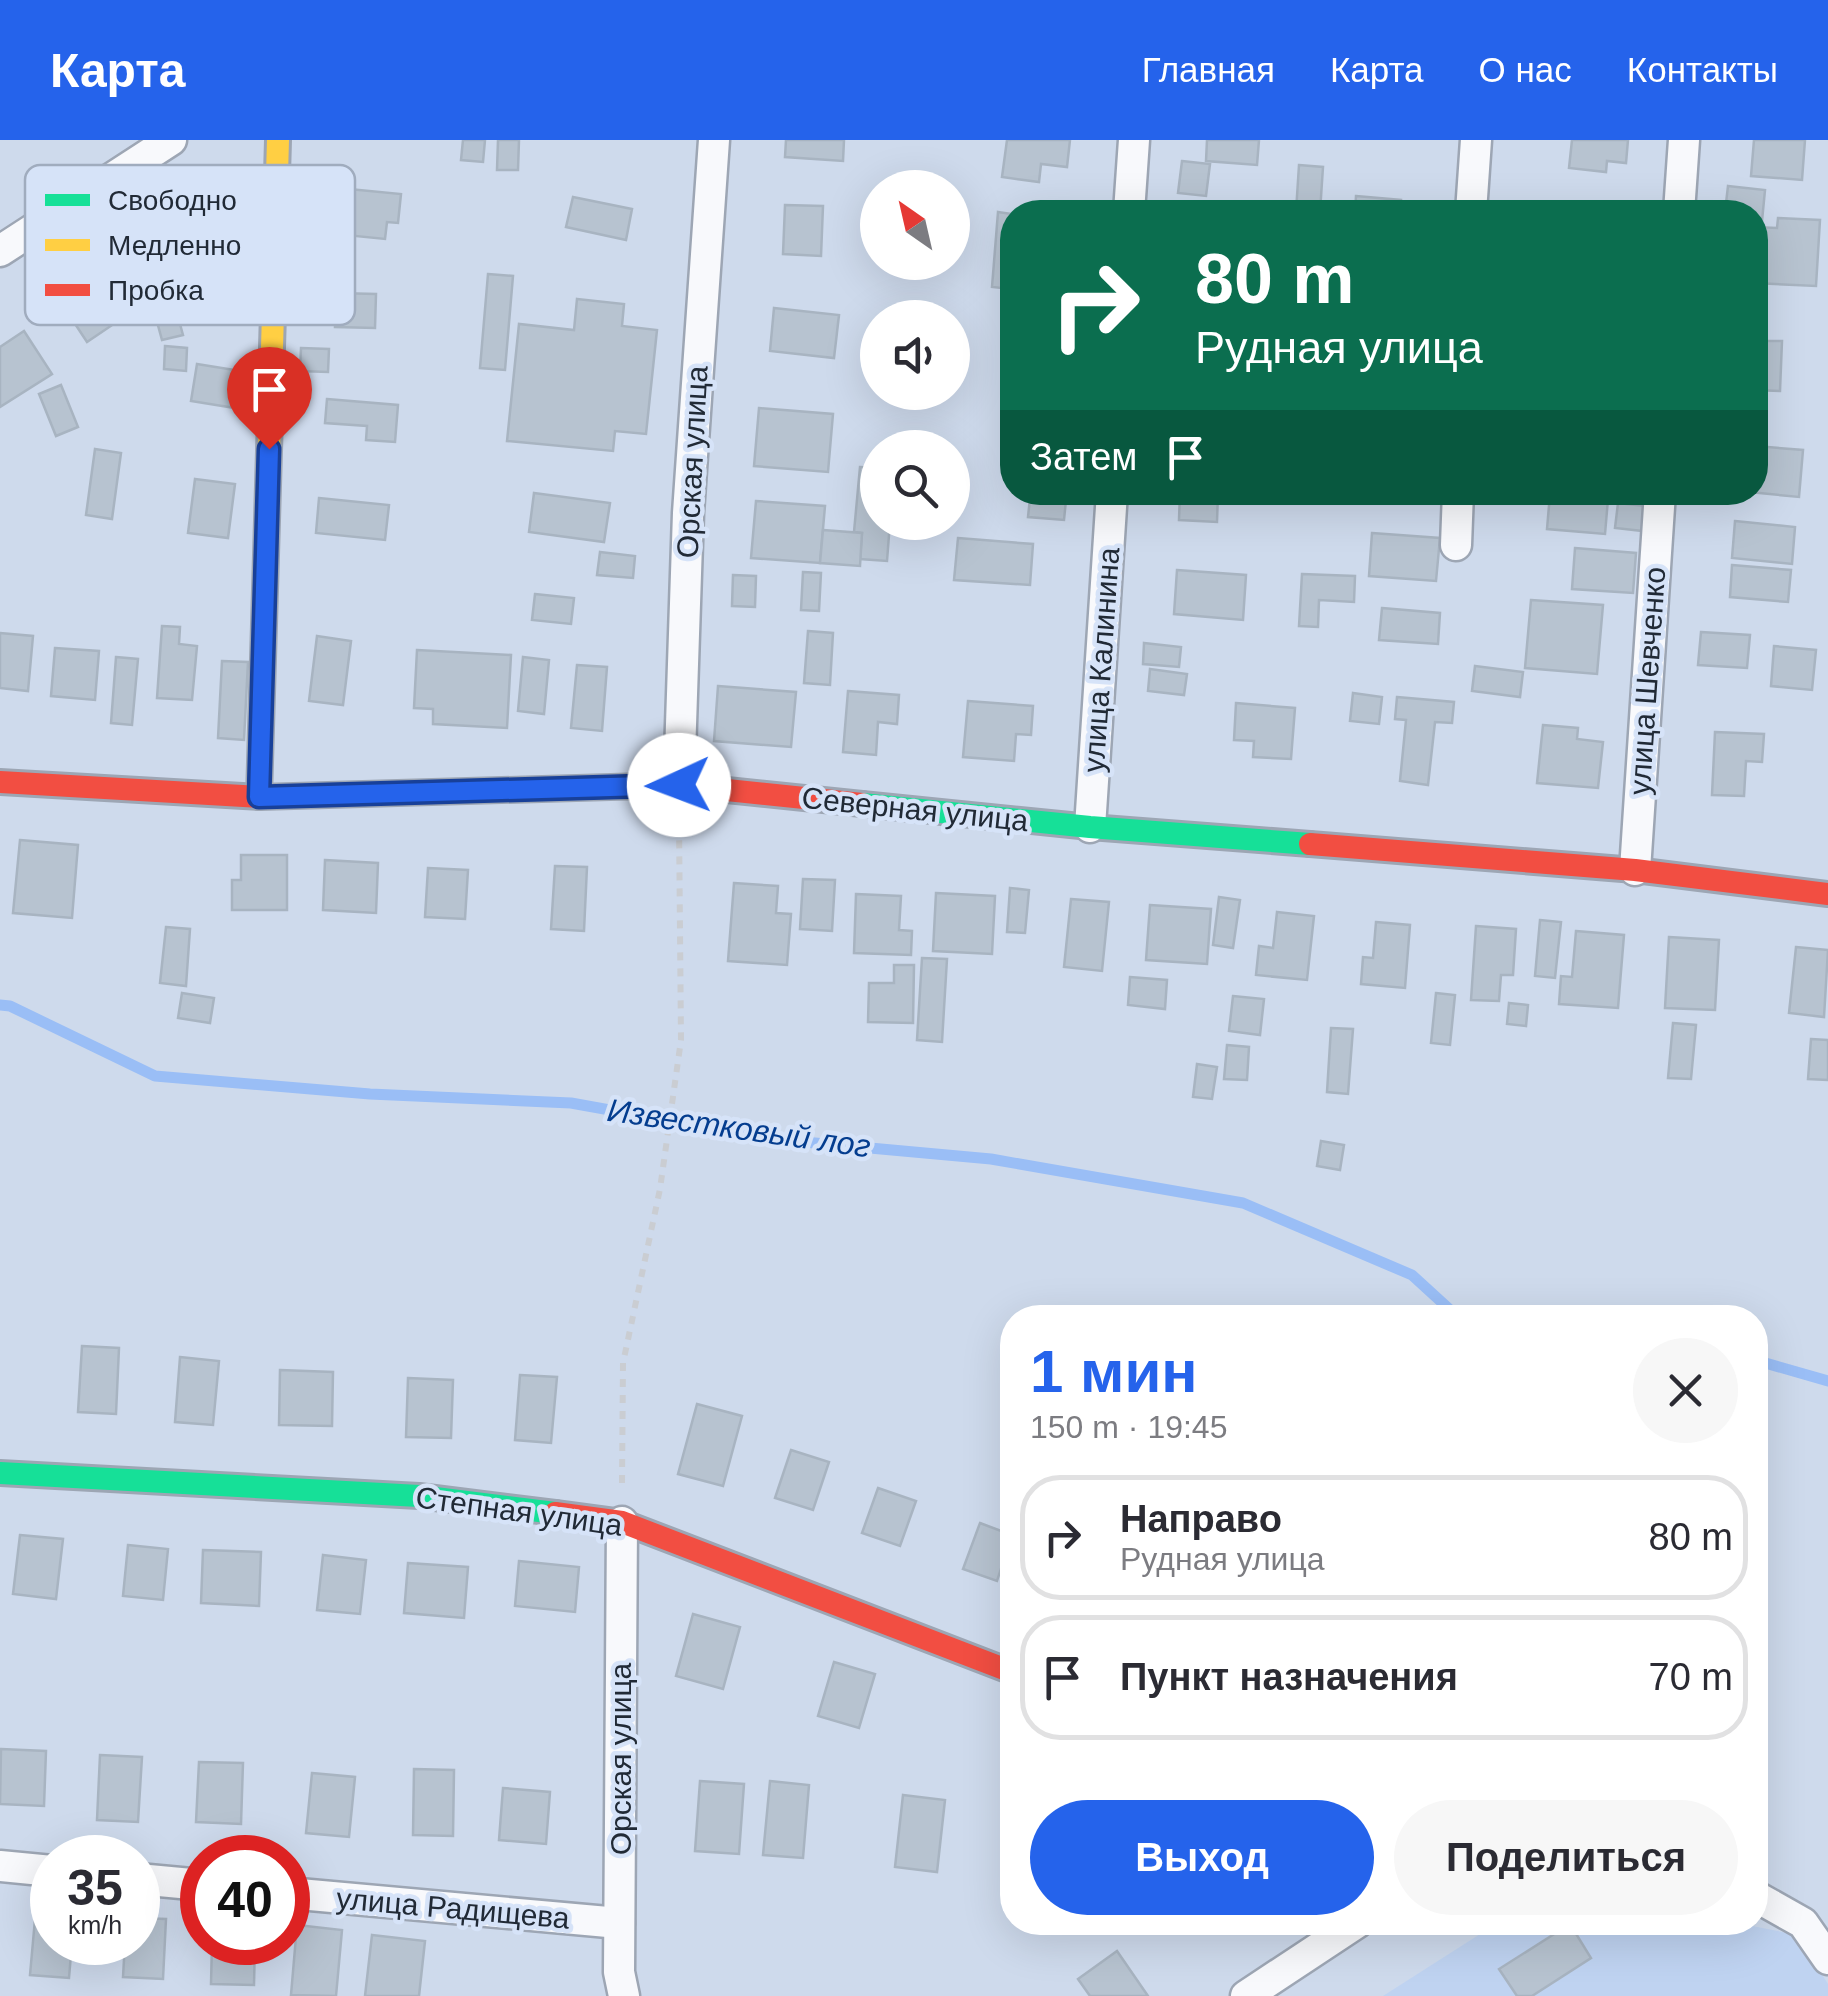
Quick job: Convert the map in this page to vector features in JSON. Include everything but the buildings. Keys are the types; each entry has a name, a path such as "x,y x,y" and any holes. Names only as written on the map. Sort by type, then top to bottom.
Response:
{"street":[{"path":"132,165 171,140"},
{"path":"277,165 278,140"},
{"name":"Орская улица","path":"679,785 688,513 714,140"},
{"path":"1131,200 1134,140"},
{"path":"1472,200 1476,140"},
{"path":"1680,200 1684,140"},
{"path":"0,251 25,235"},
{"path":"259,797 273,325"},
{"name":"улица Калинина","path":"1090,827 1111,505"},
{"path":"1456,545 1458,505"},
{"name":"улица Шевченко","path":"1635,870 1659,505"},
{"name":"Северная улица","path":"0,782 259,797 679,785 1090,827 1635,870 1828,894"},
{"name":"Степная улица","path":"0,1473 419,1496 622,1522 1000,1667"},
{"name":"Орская улица","path":"622,1522 619,1972 624,1996"},
{"path":"0,1866 30,1869"},
{"name":"улица Радищева","path":"310,1894 619,1923"},
{"path":"1768,1903 1802,1923 1828,1959"},
{"path":"1246,1996 1338,1935"}],"path":[{"path":"622,1522 623,1364 660,1189 680,1040 679,785"}],"shaded area":[{"path":"1768,1929 1797,1935 1828,1984 1828,1996 1383,1996 1479,1935 1768,1935"}],"waterway":[{"name":"Известковый лог","path":"0,1005 10,1006 155,1076 370,1094 571,1103 771,1139 991,1159 1243,1203 1412,1275 1445,1305"},
{"name":"Известковый лог","path":"1768,1364 1828,1381"}],"traffic: fast":[{"path":"862,804 1310,844"},
{"path":"0,1473 419,1496 555,1513"}],"traffic: slow":[{"path":"277,165 278,140"},
{"path":"259,797 273,325"}],"traffic: jam":[{"path":"0,782 259,797 679,785 862,804"},
{"path":"1310,844 1635,870 1828,894"},
{"path":"555,1513 622,1522 1000,1667"}],"route":[{"path":"269,449 259,797 679,785"}]}
